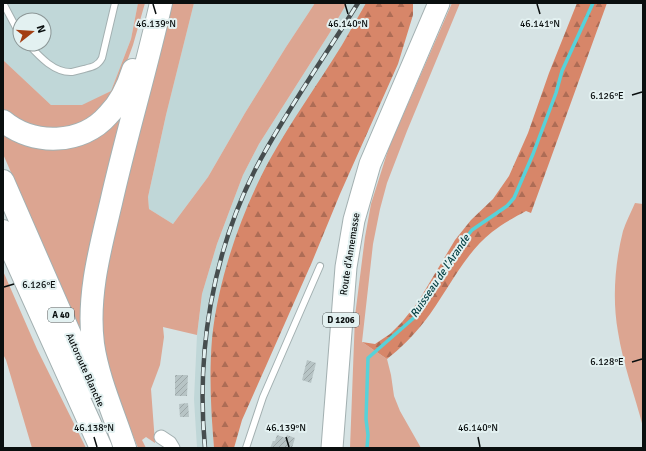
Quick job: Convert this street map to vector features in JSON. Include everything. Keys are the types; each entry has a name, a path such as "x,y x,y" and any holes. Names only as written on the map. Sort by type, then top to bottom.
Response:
{"highway":[{"path":"3,121 14,129 41,139 66,138 81,134 100,123 114,108 129,82 137,58 151,3"},
{"path":"125,448 95,354 92,322 93,289 97,261 119,167 150,53 161,3"},
{"name":"Autoroute Blanche","path":"3,181 80,359 121,448"},
{"name":"Autoroute Blanche","path":"3,231 101,448"}],"main road":[{"name":"Route d'Annemasse","path":"332,448 346,267 354,220 370,164 439,3"}],"street":[{"path":"161,437 170,443 173,448"}],"lane":[{"path":"36,52 52,66 62,70 72,72 93,67 101,60 115,3"},
{"path":"3,4 12,20"},
{"path":"246,448 263,397 320,266"}],"shaded area":[{"path":"3,3 138,3 131,39 111,91 82,106 51,105 3,60"},
{"path":"138,3 145,3 133,45 117,89 97,115 66,128 37,129 3,110 3,60 51,105 82,105 111,91 131,39"},
{"path":"166,3 194,3 166,115 148,197 149,209 173,224 208,177 245,113 315,3 347,3 259,144 243,175 217,244 202,294 197,335 163,327 164,337 160,365 151,389 155,443 146,437 142,440 146,448 138,448 103,358 101,287"},
{"path":"194,3 315,3 245,113 208,177 173,224 149,209 148,197 166,115"},
{"path":"347,3 366,3 342,45 212,424 214,448 197,448 194,399 197,335 202,294 217,244 243,175 259,144"},
{"path":"452,3 460,3 407,131 387,183 380,209 373,244 362,342 387,359 394,396 400,411 421,448 350,448 355,316 365,237 371,204 389,147"},
{"path":"124,107 79,329 3,154 3,131 35,145"},
{"path":"635,203 643,204 643,427 623,356 615,307 616,268 620,243 624,228"},
{"path":"3,271 37,349 86,448 32,448 3,354"}],"green space":[{"path":"366,3 413,3 413,15 398,64 242,420 234,448 214,448 211,394 212,339 215,316 225,270 232,247 249,202 269,161 286,131 342,45"},
{"path":"577,3 607,3 531,213 526,211 513,218 492,232 481,242 463,263 424,322 397,351 387,359 362,342 375,344 390,334 402,322 418,302 455,240 471,220 493,199 509,176 528,133 549,73"}],"building":[{"path":"307,360 316,363 311,383 302,380"},
{"path":"175,375 188,375 187,396 175,396"},
{"path":"188,403 189,417 180,417 179,404"},
{"path":"277,435 286,438 287,435 295,438 292,448 270,448"}],"waterway":[{"name":"Ruisseau de l'Arande","path":"367,448 368,435 366,419 368,358 416,316 457,249 472,230 507,206 514,198 533,154 556,93 562,71 593,3"}],"railway":[{"path":"205,448 203,376 206,340 218,269 228,235 256,168 292,105 358,3"}]}
